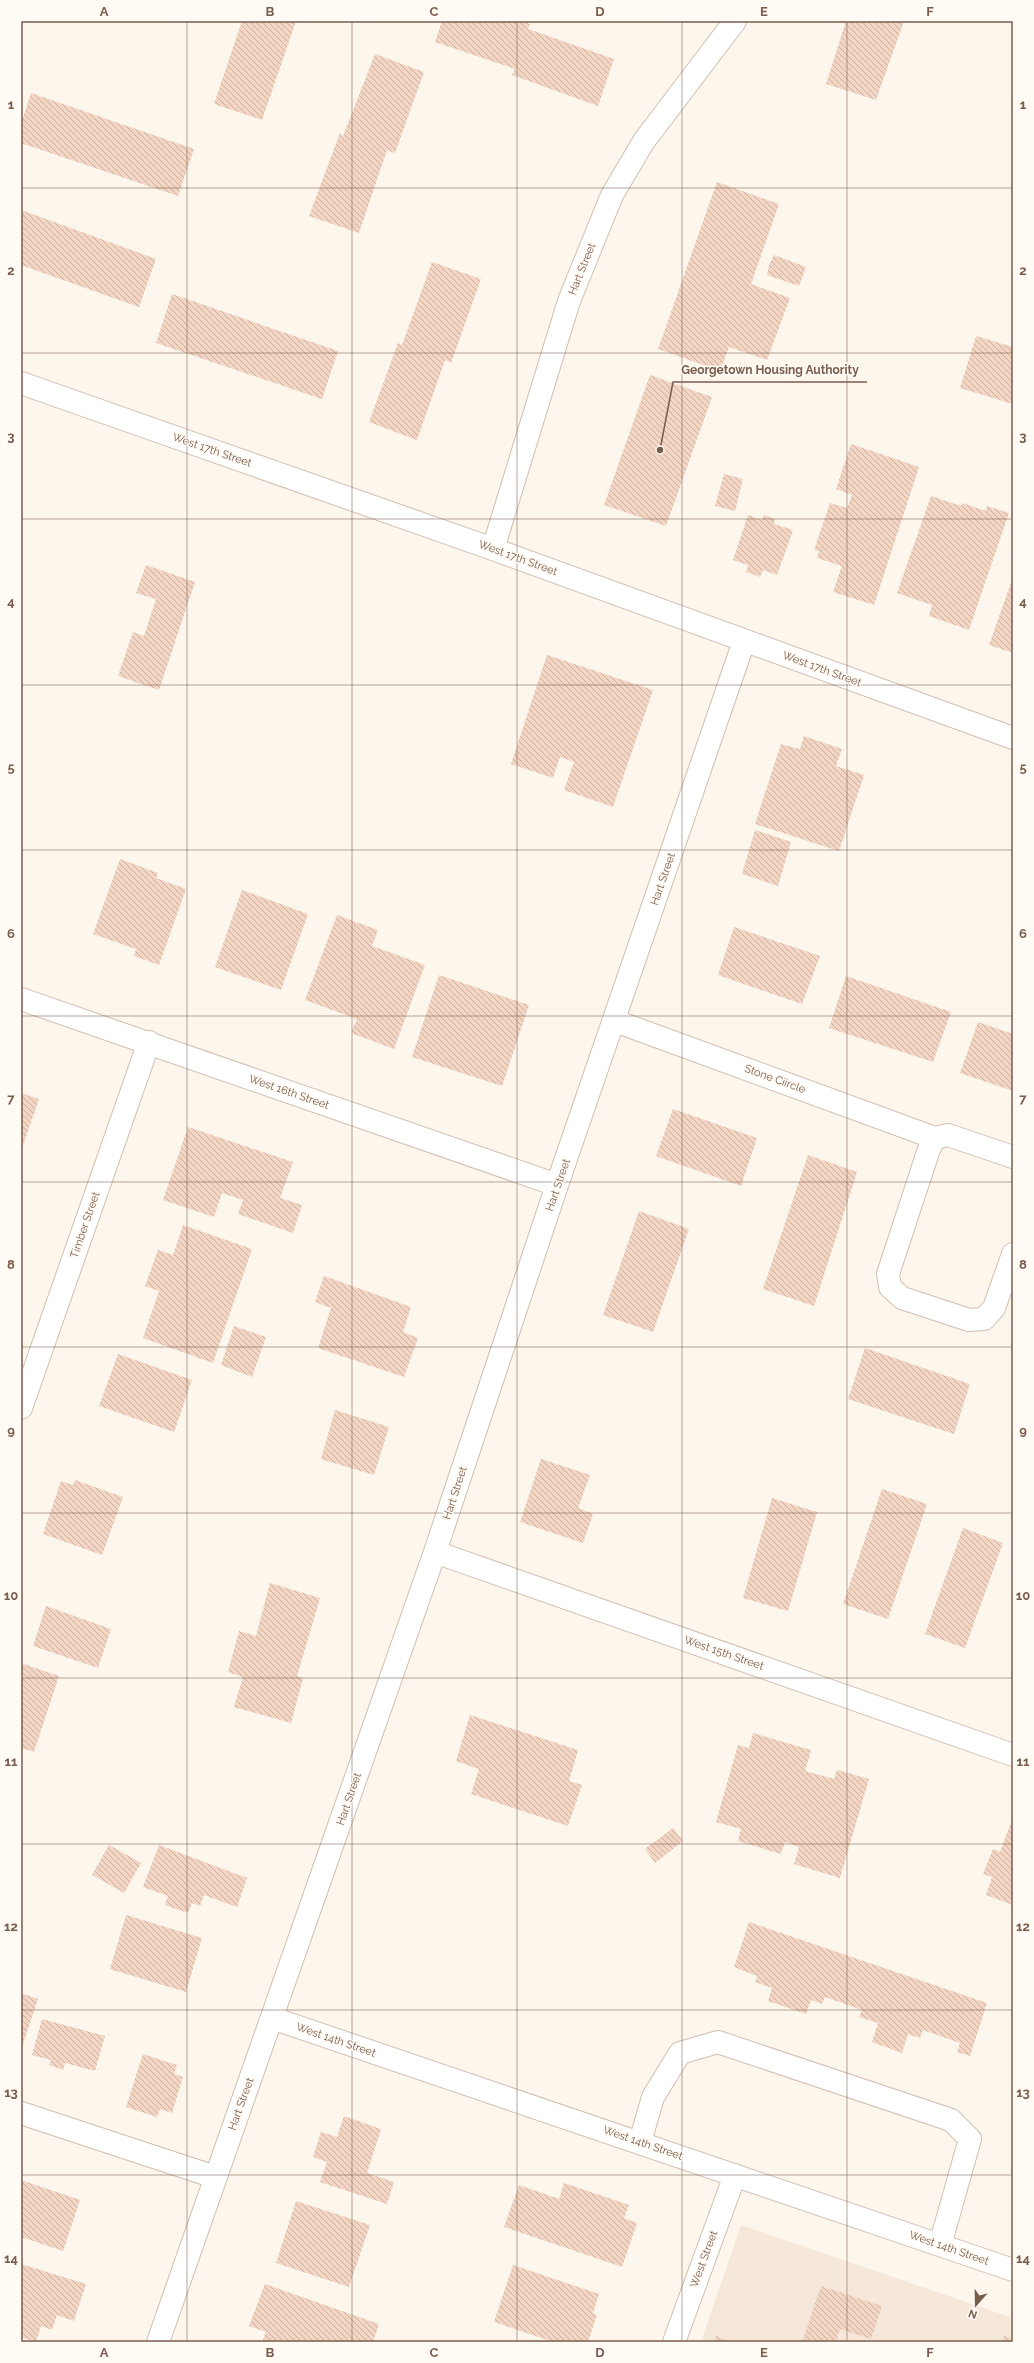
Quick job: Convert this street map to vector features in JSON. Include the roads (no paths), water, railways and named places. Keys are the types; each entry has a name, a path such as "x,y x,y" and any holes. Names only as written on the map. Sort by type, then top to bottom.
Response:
{"street":[{"name":"Hart Street","path":"493,549 569,301 612,195 644,141 735,21"},
{"name":"West 17th Street","path":"21,383 493,549 1013,738"},
{"name":"Hart Street","path":"158,2342 435,1552 557,1185 615,1021 744,641"},
{"name":"West 16th Street","path":"21,999 149,1042 557,1185"},
{"name":"Stone Ciircle","path":"615,1021 935,1138 948,1135 1013,1157"},
{"name":"Timber Street","path":"21,1408 149,1042"},
{"path":"935,1138 929,1149 888,1274 890,1288 902,1298 969,1320 984,1320 994,1308 1013,1254"},
{"name":"West 15th Street","path":"435,1552 1013,1755"},
{"name":"West 14th Street","path":"272,2018 1013,2270"},
{"path":"640,2142 653,2097 680,2053 718,2042 951,2120 970,2139 940,2245"},
{"path":"21,2113 215,2177"},
{"name":"West Street","path":"674,2342 735,2175"}],"place":[{"name":"Georgetown Housing Authority","path":"660,450"}]}
